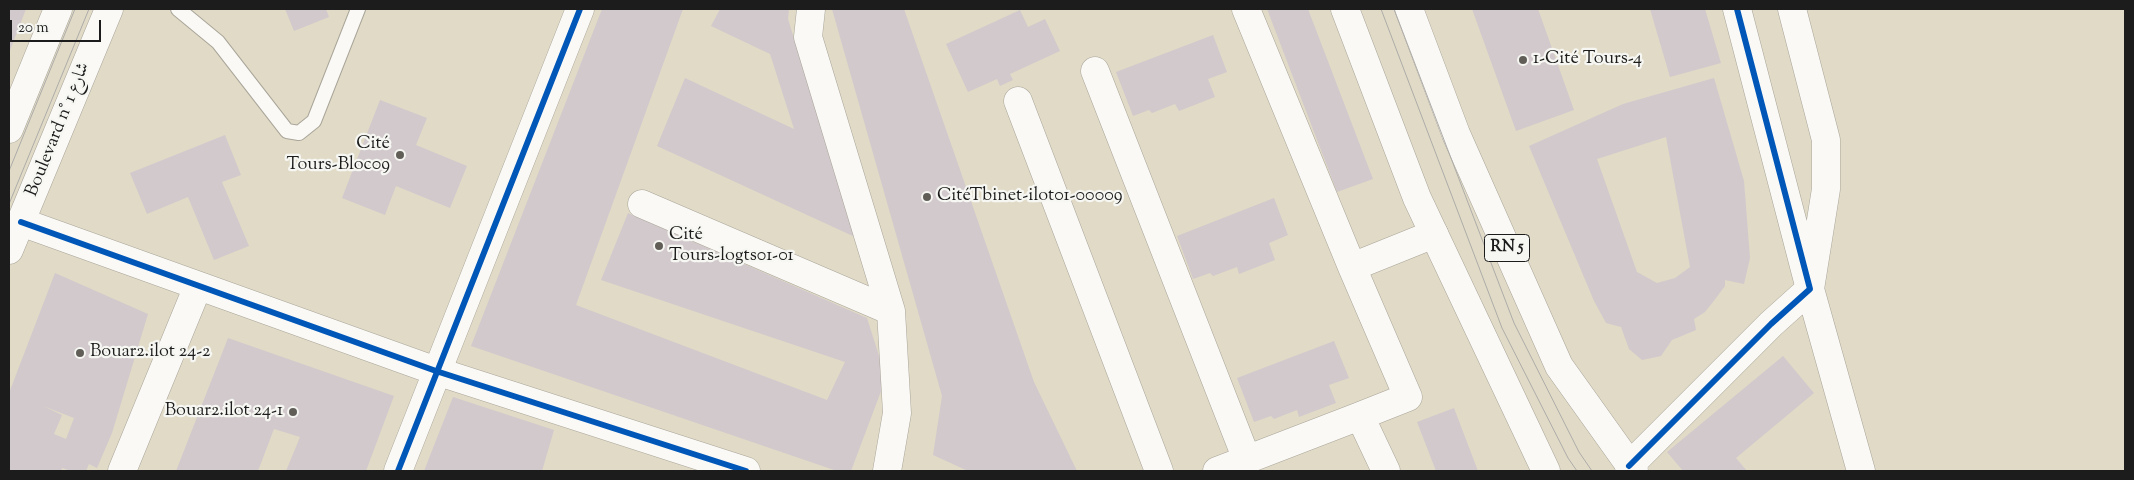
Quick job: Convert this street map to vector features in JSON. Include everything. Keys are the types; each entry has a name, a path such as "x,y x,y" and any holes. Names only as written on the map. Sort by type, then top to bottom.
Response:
{"street":[{"path":"9,129 58,9"},
{"name":"Boulevard n° شارع 1","path":"9,250 109,9"},
{"path":"398,471 580,9"},
{"path":"811,9 808,37 891,311 897,413 887,471"},
{"path":"1217,471 1408,397 1352,267 1246,9"},
{"path":"1345,9 1418,198 1546,471"},
{"name":"RN 5","path":"1409,9 1456,134 1560,366 1631,468"},
{"path":"1737,9 1810,289 1861,471"},
{"path":"1631,468 1772,324 1810,289 1826,189 1826,140 1792,9"},
{"path":"1095,71 1247,460"},
{"path":"1018,101 1159,471"},
{"path":"642,204 891,311"},
{"path":"21,222 436,371 746,471"},
{"path":"1352,267 1434,234"},
{"path":"122,471 198,286"},
{"path":"1360,416 1386,471"}],"lane":[{"path":"178,9 218,42 287,131 299,133 314,121 358,9"}],"building":[{"path":"9,9 26,9 9,53"},
{"path":"285,9 326,9 329,17 294,31"},
{"name":"Cité Tours-logts01-01","path":"602,9 683,9 576,305 827,400 845,362 601,280 628,213 867,318 886,378 851,471 837,471 471,346"},
{"name":"Cité Tours-logts01-01","path":"720,9 789,9 788,19 855,237 657,146 685,78 794,129 770,54 711,26"},
{"name":"CitéTbinet-ilot01-00009","path":"832,9 904,9 1034,382 1077,471 968,471 933,455 942,396"},
{"path":"1267,9 1308,9 1373,179 1337,192"},
{"name":"1-Cité Tours-4","path":"1472,9 1538,9 1574,110 1516,131"},
{"path":"1650,9 1705,9 1721,63 1670,77"},
{"path":"1020,10 1028,27 1045,19 1060,51 1010,74 1013,80 1000,86 997,79 968,92 946,44"},
{"path":"1213,35 1227,72 1208,79 1215,97 1179,111 1175,104 1152,113 1149,110 1133,116 1116,72"},
{"path":"1714,78 1744,181 1750,258 1744,284 1725,280 1725,286 1713,302 1705,312 1694,319 1696,330 1672,340 1661,356 1642,360 1629,349 1621,327 1606,323 1594,301 1529,146 1623,104","holes":["1666,137 1690,267 1675,278 1657,283 1637,272 1597,159"]},
{"name":"Cité Tours-Bloc09","path":"380,100 427,118 416,145 467,166 450,208 396,186 385,215 342,198"},
{"path":"225,135 241,175 222,182 249,246 214,260 188,197 147,214 130,173"},
{"path":"1274,198 1288,235 1269,243 1275,260 1239,274 1237,267 1213,276 1210,273 1193,279 1177,236"},
{"name":"Bouar2.ilot 24-2","path":"55,273 148,314 112,433 97,468 89,464 86,471 71,471 62,468 61,471 9,471 9,393","holes":["43,406 74,418 66,439 54,434 62,415"]},
{"name":"Bouar2.ilot 24-1","path":"228,338 394,396 366,471 286,471 300,437 274,429 258,471 176,471"},
{"path":"1334,341 1349,378 1329,385 1336,403 1299,417 1297,410 1274,419 1271,416 1254,422 1237,378"},
{"path":"1783,356 1814,393 1736,458 1747,471 1683,471 1667,452"},
{"path":"453,397 554,430 542,471 424,471"},
{"path":"1454,408 1478,471 1436,471 1417,422"}],"tram line":[{"path":"9,171 75,9"},
{"path":"9,204 89,9"},
{"path":"1381,9 1502,328 1568,458 1577,471"},
{"path":"1394,9 1514,323 1579,452 1592,471"}],"cycle path":[{"path":"398,471 580,9"},
{"path":"1629,466 1771,324 1810,289 1737,9"},
{"path":"21,222 436,371 746,471"}],"place":[{"name":"1-Cité Tours-4","path":"1523,60"},
{"name":"Cité Tours-Bloc09","path":"400,155"},
{"name":"CitéTbinet-ilot01-00009","path":"927,197"},
{"name":"Cité Tours-logts01-01","path":"659,246"},
{"name":"Bouar2.ilot 24-2","path":"80,353"},
{"name":"Bouar2.ilot 24-1","path":"293,412"}]}
